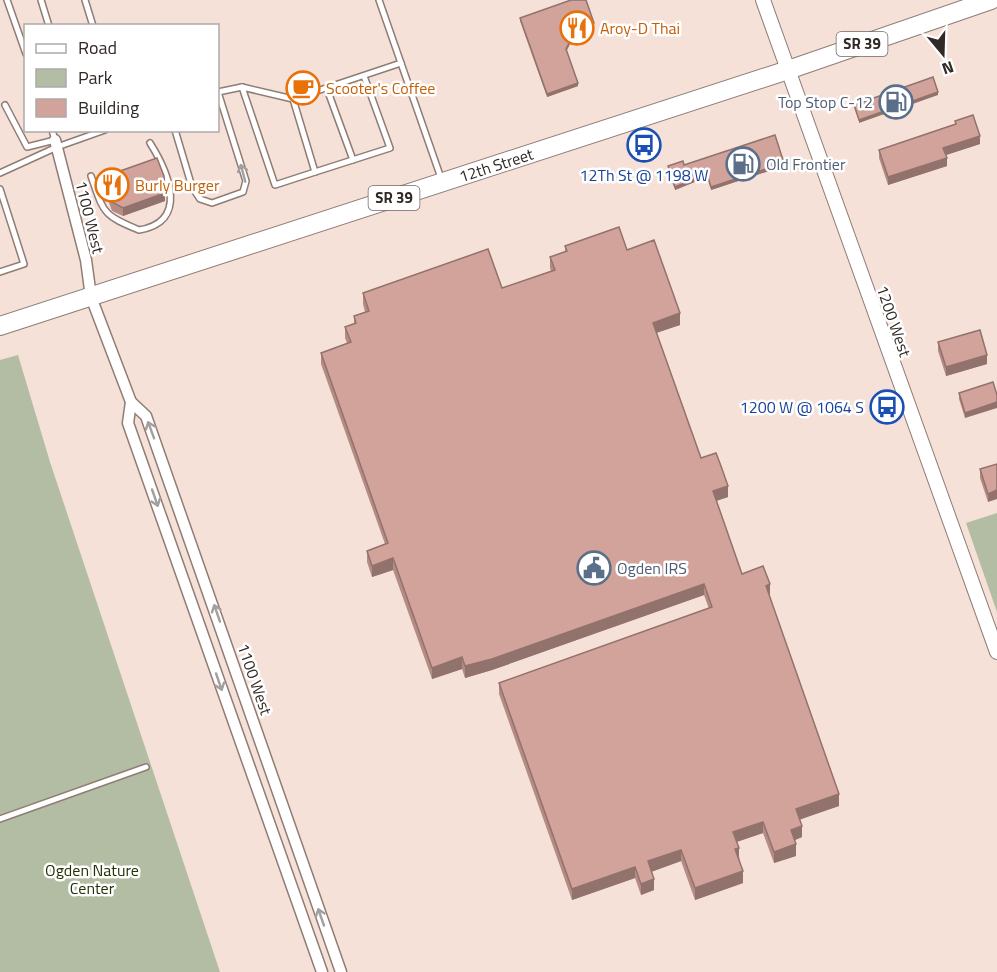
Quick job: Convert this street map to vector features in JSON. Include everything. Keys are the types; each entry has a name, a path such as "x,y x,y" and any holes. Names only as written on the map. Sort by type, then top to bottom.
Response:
{"main road":[{"name":"12th Street","path":"0,326 788,70 991,0"}],"street":[{"name":"1200 West","path":"763,0 997,652"},
{"name":"1100 West","path":"54,139 86,260 90,297 131,402 146,416 160,453 341,972"},
{"name":"1100 West","path":"131,402 128,423 322,972"},
{"path":"141,459 160,453"}],"lane":[{"path":"7,0 24,48"},
{"path":"41,0 48,24"},
{"path":"85,0 92,24"},
{"path":"379,0 442,182"},
{"path":"219,93 242,87 293,99 401,63"},
{"path":"242,87 274,185 390,148 364,76"},
{"path":"327,89 353,160"},
{"path":"176,132 192,187 200,199 212,202 243,192 246,181 219,96"},
{"path":"293,99 315,172"},
{"path":"1,106 27,147 54,139 84,137 99,132"},
{"path":"83,132 84,137"},
{"path":"0,173 54,139"},
{"path":"91,176 102,209 110,218 139,230 163,222 169,213 172,199 158,156 150,143"},
{"path":"0,189 24,264 0,272"},
{"path":"0,819 146,767"}],"green space":[{"name":"Ogden Nature Center","path":"18,355 50,462 220,972 0,972 0,360"},
{"path":"997,513 997,612 966,523"}],"building":[{"path":"571,0 586,0 594,23 576,29 566,49 578,83 547,94 520,18"},
{"name":"Top Stop C-12","path":"933,77 938,92 859,120 854,105"},
{"path":"973,115 980,136 943,148 947,158 888,177 879,150 956,124 955,121"},
{"name":"Old Frontier","path":"775,135 784,163 711,187 707,174 675,187 668,166 683,161 684,165"},
{"path":"157,158 164,176 165,193 123,208 112,202 103,177"},
{"name":"Ogden IRS","path":"619,227 627,250 654,240 680,313 653,323 701,458 716,453 721,466 728,486 713,491 742,574 763,566 770,584 766,586 839,794 796,809 802,826 791,830 796,844 774,852 763,822 733,832 739,848 735,849 743,871 695,888 681,850 648,861 654,879 641,884 635,867 572,889 499,683 712,607 704,584 492,659 465,666 462,657 432,668 393,558 372,566 367,551 388,543 321,353 351,342 345,327 356,323 354,316 369,311 363,293 488,249 502,288 555,270 550,257 567,251 565,246"},
{"path":"980,330 987,355 946,367 938,342"},
{"path":"993,382 997,402 965,413 959,393"},
{"path":"997,464 997,490 988,494 980,469"}],"place":[{"name":"Aroy-D Thai","path":"577,28"},
{"name":"Scooter's Coffee","path":"303,88"},
{"name":"Top Stop C-12","path":"896,102"},
{"name":"12Th St @ 1198 W","path":"644,145"},
{"name":"Old Frontier","path":"743,164"},
{"name":"Burly Burger","path":"112,185"},
{"name":"1200 W @ 1064 S","path":"887,407"},
{"name":"Ogden IRS","path":"594,568"}]}
